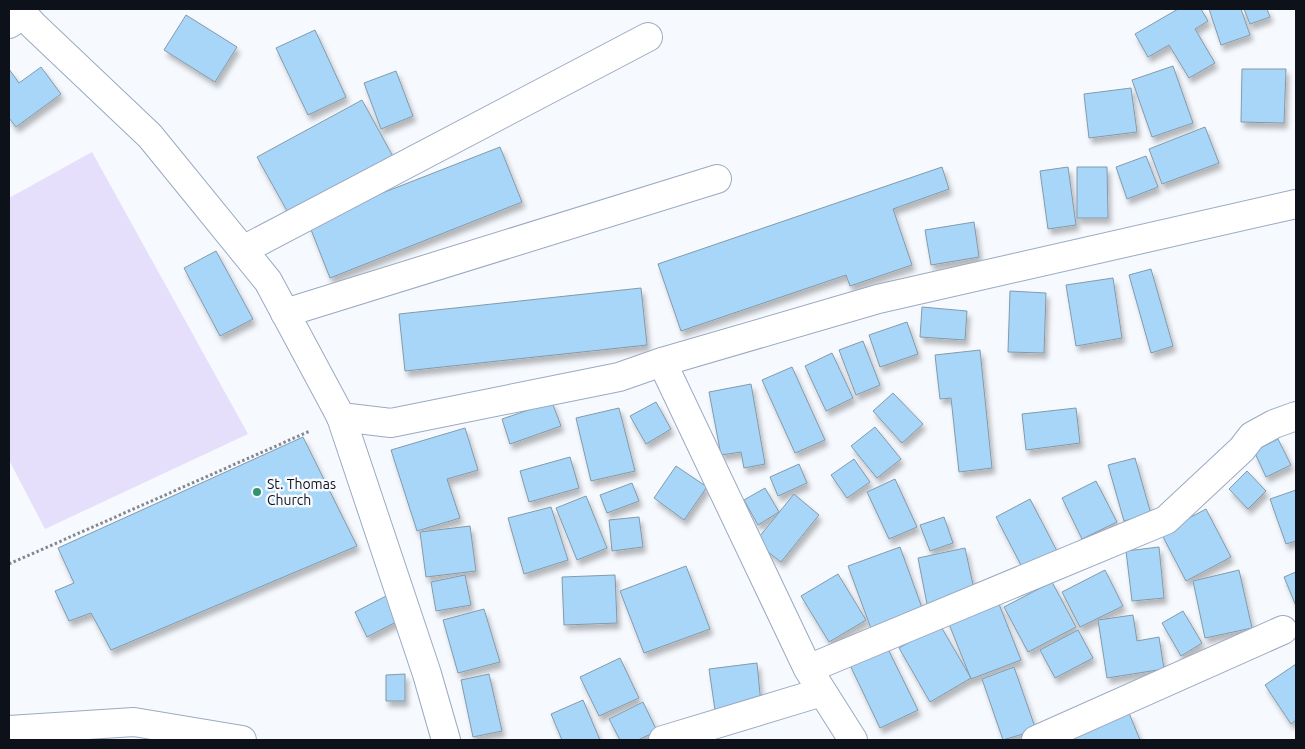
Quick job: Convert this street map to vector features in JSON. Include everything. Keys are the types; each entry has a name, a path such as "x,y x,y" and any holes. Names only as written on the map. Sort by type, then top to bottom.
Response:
{"street":[{"path":"17,16 34,25 150,136 268,281 341,417 427,674 446,740"},
{"path":"243,250 648,37"},
{"path":"285,313 717,179"},
{"path":"341,417 391,423 619,377 662,362 878,300 1296,204"},
{"path":"662,362 808,669 853,740"},
{"path":"808,669 1166,520 1242,449 1252,436 1274,424 1296,416"},
{"path":"1036,740 1282,630"},
{"path":"662,740 822,692"},
{"path":"9,730 134,722 242,740"}],"path":[{"path":"9,564 341,417"}],"shaded area":[{"path":"92,152 248,434 45,529 9,460 9,198"}],"building":[{"path":"1178,9 1201,9 1208,21 1195,29 1215,63 1189,78 1169,45 1148,57 1135,34"},
{"path":"1209,9 1241,9 1250,35 1221,45"},
{"path":"1244,9 1267,9 1270,17 1250,24"},
{"path":"186,15 237,47 215,82 164,50"},
{"path":"315,30 346,97 308,115 276,48"},
{"path":"1173,66 1193,123 1152,137 1132,80"},
{"path":"41,67 61,94 16,127 9,118 9,69 19,83"},
{"path":"1242,69 1286,69 1284,123 1241,122"},
{"path":"396,71 413,116 381,129 364,83"},
{"path":"1131,88 1137,132 1089,138 1084,94"},
{"path":"362,100 396,162 291,218 257,157"},
{"path":"1205,127 1219,163 1162,184 1149,149"},
{"path":"500,147 522,202 330,278 308,222"},
{"path":"1146,156 1158,187 1127,199 1116,167"},
{"path":"942,167 949,189 893,209 912,265 850,286 846,275 681,331 658,264"},
{"path":"1068,167 1076,225 1048,229 1040,171"},
{"path":"1077,167 1107,167 1108,218 1077,218"},
{"path":"974,222 979,257 931,265 925,230"},
{"path":"216,251 253,319 220,336 184,268"},
{"path":"1151,269 1173,346 1151,353 1129,275"},
{"path":"1113,278 1122,338 1076,346 1066,285"},
{"path":"641,288 647,345 405,371 399,314"},
{"path":"1010,291 1046,293 1044,353 1008,352"},
{"path":"922,307 967,311 965,340 920,337"},
{"path":"907,322 918,354 880,367 869,335"},
{"path":"863,341 880,385 856,395 839,350"},
{"path":"980,350 992,468 959,472 951,398 940,399 935,355"},
{"path":"832,353 853,398 826,411 805,366"},
{"path":"792,367 825,440 795,453 762,380"},
{"path":"751,384 765,464 744,468 741,452 721,455 709,392"},
{"path":"893,393 923,424 902,443 873,411"},
{"path":"552,402 561,426 510,444 502,419"},
{"path":"656,402 671,429 646,444 630,416"},
{"path":"619,408 635,471 591,481 576,418"},
{"path":"1076,408 1080,443 1026,450 1022,414"},
{"path":"875,427 901,459 877,478 851,446"},
{"path":"465,428 478,470 447,479 460,518 417,531 391,450"},
{"name":"St. Thomas Church","path":"303,437 357,546 111,650 91,613 69,621 55,591 74,583 58,548"},
{"path":"1278,439 1291,465 1266,477 1254,451"},
{"path":"570,457 579,488 529,502 520,471"},
{"path":"1135,458 1151,514 1124,521 1108,465"},
{"path":"854,459 870,482 847,498 831,475"},
{"path":"799,464 807,483 778,496 770,477"},
{"path":"676,466 707,487 684,520 654,498"},
{"path":"1247,471 1266,491 1248,509 1229,489"},
{"path":"895,479 917,527 889,539 867,492"},
{"path":"1096,481 1117,522 1082,539 1062,498"},
{"path":"632,483 639,501 607,513 600,495"},
{"path":"765,488 779,512 758,525 744,500"},
{"path":"1296,490 1296,541 1286,544 1270,499"},
{"path":"794,494 819,515 781,562 755,542"},
{"path":"586,496 607,548 577,560 556,508"},
{"path":"1030,499 1057,551 1023,569 996,517"},
{"path":"551,507 568,560 524,574 508,518"},
{"path":"1206,509 1231,557 1186,581 1161,533"},
{"path":"639,517 643,547 612,551 609,520"},
{"path":"944,517 953,543 930,551 920,525"},
{"path":"470,526 476,571 426,577 420,532"},
{"path":"900,547 925,616 873,634 848,566"},
{"path":"1159,547 1164,598 1132,601 1126,551"},
{"path":"965,548 975,594 927,604 918,558"},
{"path":"686,566 710,629 644,653 620,591"},
{"path":"1105,570 1123,606 1080,627 1062,592"},
{"path":"1239,570 1252,628 1205,638 1193,581"},
{"path":"1296,572 1296,606 1284,577"},
{"path":"838,574 866,620 829,642 801,596"},
{"path":"465,575 471,605 436,611 431,582"},
{"path":"615,575 617,623 564,625 562,577"},
{"path":"1052,582 1076,627 1028,652 1004,607"},
{"path":"386,596 398,621 367,637 355,612"},
{"path":"997,599 1021,660 971,679 947,619"},
{"path":"484,609 500,662 458,673 443,620"},
{"path":"1183,611 1202,643 1181,656 1162,623"},
{"path":"1133,615 1137,641 1159,637 1164,669 1107,678 1098,620"},
{"path":"940,625 971,678 930,702 899,648"},
{"path":"1078,630 1093,658 1055,678 1040,650"},
{"path":"886,645 918,710 880,728 849,663"},
{"path":"620,658 639,698 599,716 580,677"},
{"path":"757,663 761,704 715,710 709,669"},
{"path":"1296,664 1296,720 1291,724 1265,685"},
{"path":"1014,667 1036,730 1003,740 982,679"},
{"path":"405,674 405,701 386,701 386,675"},
{"path":"489,674 502,731 473,737 461,680"},
{"path":"583,700 600,740 562,740 551,714"},
{"path":"643,702 657,731 638,740 620,740 609,719"},
{"path":"1129,713 1140,740 1062,740"}],"place":[{"name":"St. Thomas Church","path":"257,492"}]}
